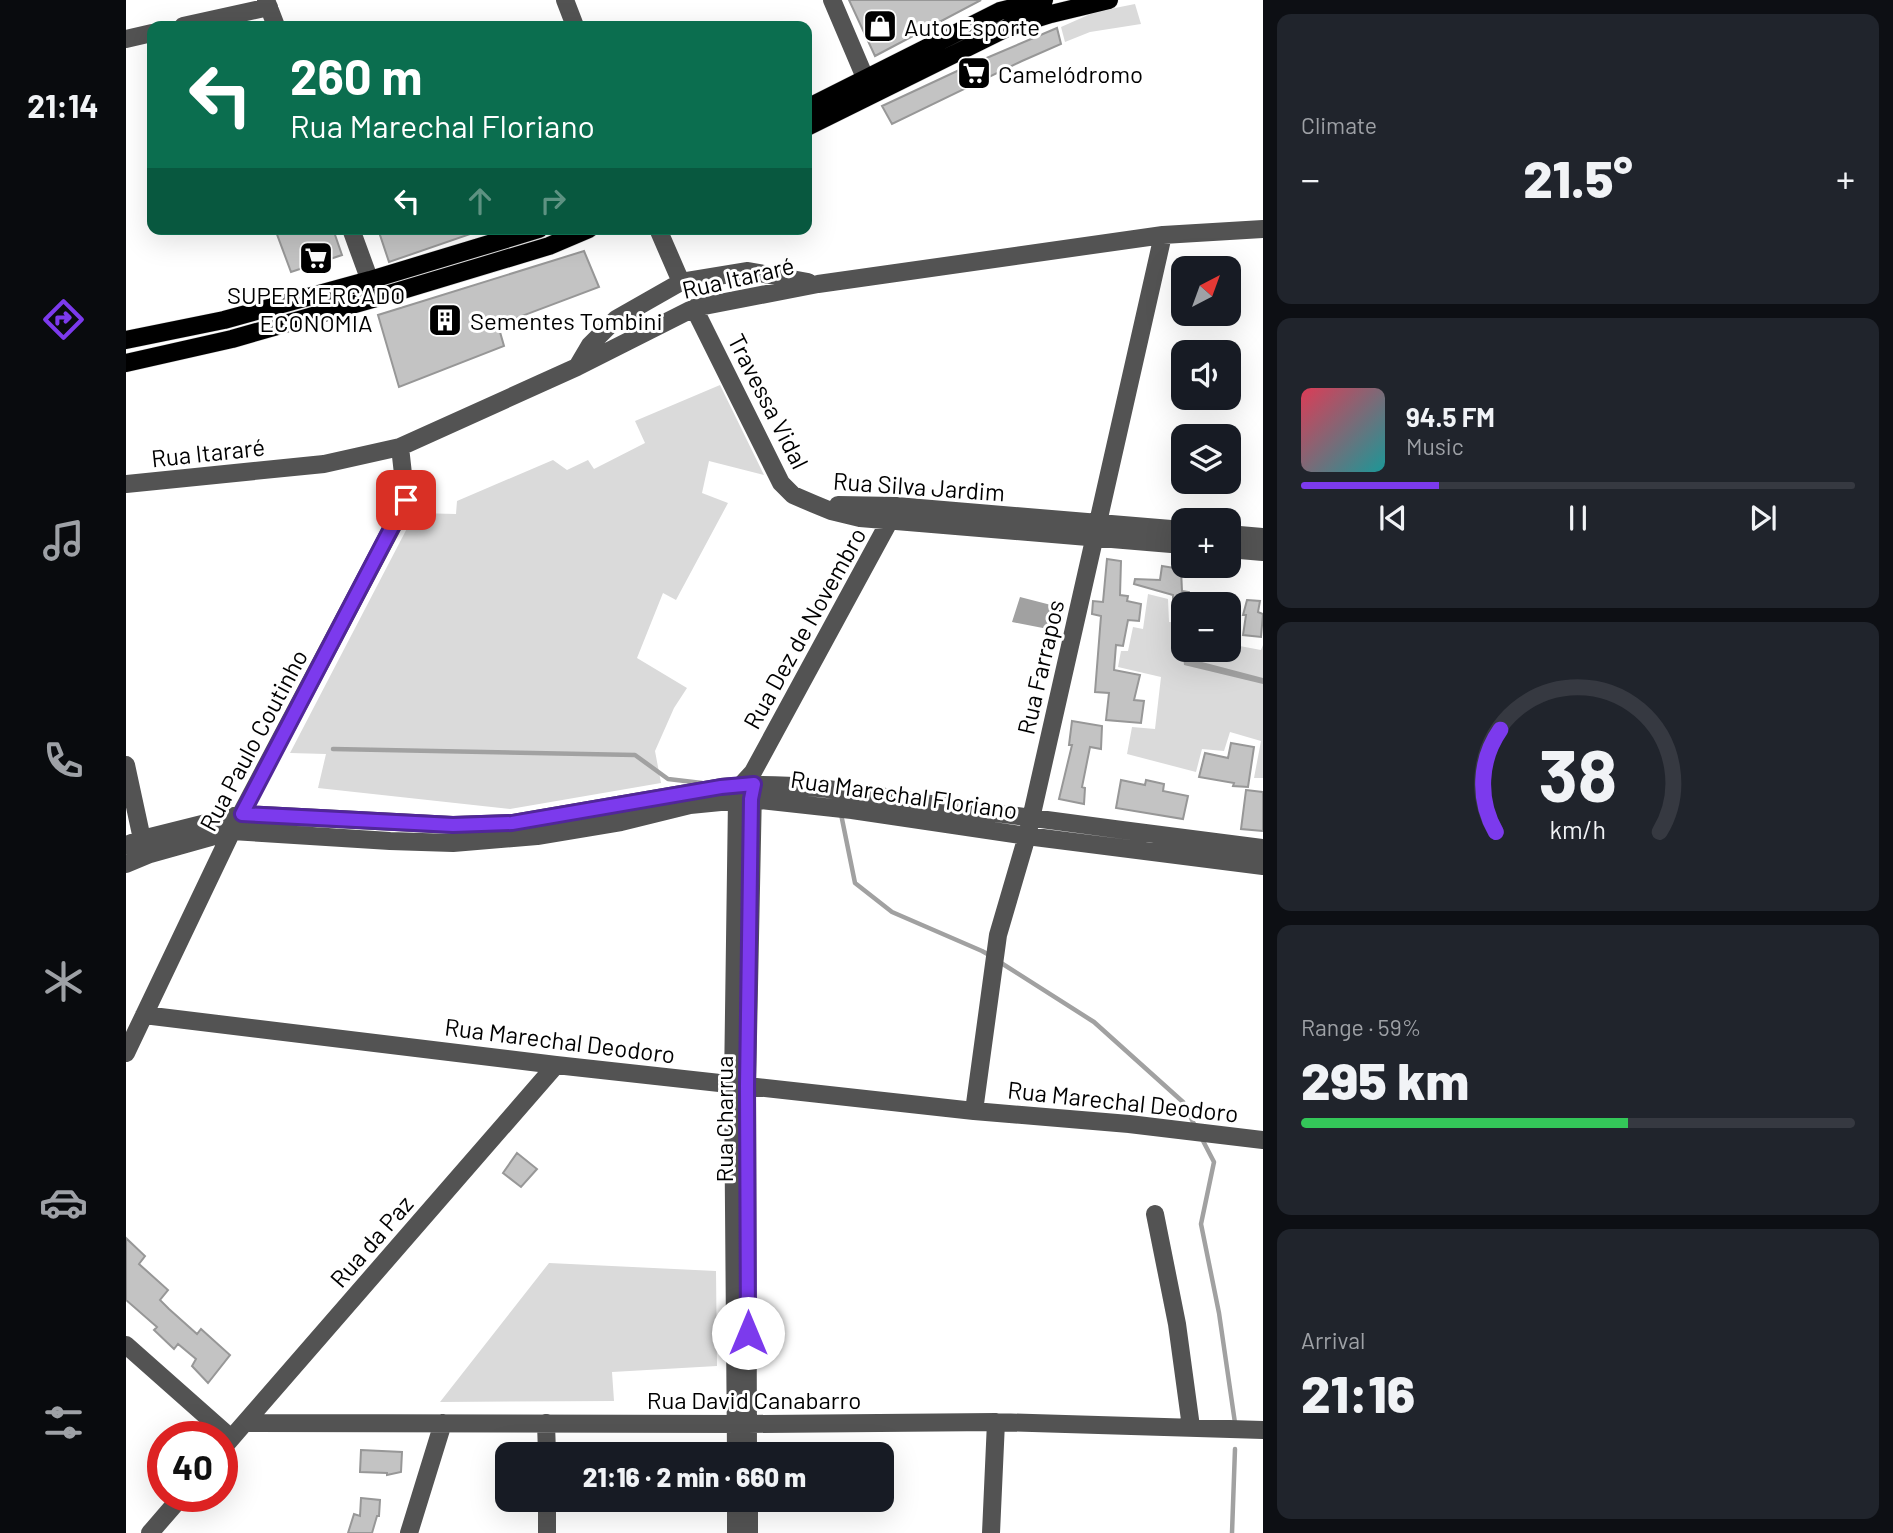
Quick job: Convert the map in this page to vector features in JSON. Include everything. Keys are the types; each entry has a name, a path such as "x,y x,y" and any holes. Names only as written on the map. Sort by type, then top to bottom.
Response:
{"main road":[{"path":"812,106 1000,11 1044,0"},
{"path":"812,125 1009,27 1109,0"},
{"path":"126,340 224,320 519,235"},
{"path":"126,363 232,339 376,298 549,246 575,235"},
{"path":"224,320 232,339"}],"street":[{"path":"565,0 573,21"},
{"path":"832,0 866,80"},
{"path":"202,21 267,4 274,21"},
{"path":"126,39 147,34"},
{"name":"Rua Itararé","path":"126,484 324,464 400,447 577,367 694,308 818,284 1163,235 1263,229"},
{"path":"353,235 376,298"},
{"path":"661,235 681,282"},
{"name":"Rua Farrapos","path":"974,1111 998,935 1028,827 1163,235"},
{"path":"577,367 590,345 616,319 681,282 748,271 818,284"},
{"name":"Travessa Vidal","path":"694,308 780,483 793,495 814,504"},
{"name":"Rua Paulo Coutinho","path":"126,1053 232,831 406,500 400,447"},
{"name":"Rua Silva Jardim","path":"814,504 1097,530 1171,543"},
{"name":"Rua Dez de Novembro","path":"747,788 893,513"},
{"name":"Rua Silva Jardim","path":"1097,530 1171,530"},
{"path":"1241,538 1260,544"},
{"path":"1241,547 1260,544"},
{"path":"126,765 139,846"},
{"name":"Rua Marechal Floriano","path":"139,846 232,831 390,841 453,834 747,788 838,790 1028,827 1215,851 1263,866"},
{"name":"Rua Charrua","path":"746,1442 742,1424 740,1085 747,788"},
{"name":"Rua Marechal Floriano","path":"126,864 139,846 242,814 453,834"},
{"name":"Rua Marechal Floriano","path":"1215,851 1263,848"},
{"name":"Rua Marechal Deodoro","path":"144,1015 556,1065 1263,1140"},
{"name":"Rua da Paz","path":"238,1431 556,1065"},
{"path":"1155,1214 1177,1324 1191,1427"},
{"path":"126,1345 204,1421"},
{"path":"991,1533 996,1422"},
{"name":"Rua David Canabarro","path":"246,1423 996,1422 1263,1430"},
{"path":"408,1533 443,1423"},
{"path":"546,1423 547,1442"},
{"name":"Rua Charrua","path":"738,1442 742,1424"},
{"path":"150,1533 168,1512"},
{"path":"547,1512 548,1533"},
{"path":"736,1512 736,1533"},
{"path":"749,1512 749,1533"}],"shaded area":[{"path":"1135,4 1141,24 1090,32 1065,42 1061,27 1095,12"},
{"path":"720,385 764,475 709,461 702,493 728,503 676,600 663,593 637,658 687,688 674,708 655,751 661,783 510,809 318,788 326,754 290,753 415,513 456,514 457,501 553,460 567,470 588,460 594,469 645,443 635,421"},
{"path":"1148,594 1168,599 1171,662 1241,662 1241,646 1261,650 1263,645 1263,778 1254,778 1261,741 1230,732 1224,751 1202,749 1196,772 1127,754 1132,727 1155,729 1161,677 1118,667 1121,651 1128,651 1133,627 1143,629"},
{"path":"1020,597 1051,605 1048,629 1012,622"},
{"path":"1184,662 1202,662 1263,678 1263,684 1184,665"},
{"path":"549,1263 716,1271 717,1366 612,1372 614,1401 440,1402"}],"building":[{"path":"849,0 981,0 875,56"},
{"name":"Camelódromo","path":"1057,28 1061,44 892,124 882,106 970,65"},
{"path":"277,235 335,235 342,255 291,272"},
{"path":"380,235 467,235 389,262"},
{"name":"Sementes Tombini","path":"584,251 599,287 498,325 504,346 399,387 378,315"},
{"path":"1107,559 1121,561 1120,595 1128,596 1127,601 1141,604 1139,621 1128,620 1123,646 1116,645 1114,670 1140,675 1134,700 1144,701 1141,723 1106,720 1109,693 1095,692 1101,616 1092,614 1093,601 1103,602"},
{"path":"1162,566 1171,567 1171,578 1181,578 1182,591 1189,592 1171,592 1171,594 1134,584 1135,579 1160,580"},
{"path":"1247,600 1260,601 1258,612 1263,614 1261,637 1243,635 1246,615 1243,615"},
{"path":"1072,721 1102,726 1101,749 1090,747 1082,787 1085,788 1084,804 1059,799 1072,745 1069,745"},
{"path":"1231,743 1254,747 1248,787 1199,777 1205,753 1228,758"},
{"path":"1121,780 1145,785 1146,780 1164,784 1163,791 1188,796 1183,819 1116,808"},
{"path":"1246,790 1263,792 1263,831 1241,829"},
{"path":"517,1153 537,1169 521,1187 503,1173"},
{"path":"126,1238 145,1256 139,1264 168,1290 160,1300 197,1334 201,1329 230,1355 208,1383 192,1366 196,1359 178,1344 174,1349 154,1330 157,1327 126,1300"},
{"path":"361,1450 402,1452 401,1472 387,1475 360,1472"},
{"path":"361,1498 380,1500 379,1516 372,1533 348,1533 354,1514 360,1516"}],"waterway":[{"path":"333,749 635,755 668,779 702,783"},
{"path":"841,814 855,883 892,912 991,956"},
{"path":"998,961 1094,1022 1183,1102 1195,1126"},
{"path":"1201,1137 1214,1162 1201,1224 1219,1313 1235,1423"},
{"path":"1232,1533 1235,1449"}],"place":[{"name":"Auto Esporte","path":"880,26"},
{"name":"Camelódromo","path":"974,73"},
{"name":"SUPERMERCADO ECONOMIA","path":"316,258"},
{"name":"Sementes Tombini","path":"445,320"}],"route":[{"path":"406,500 242,814 453,825 512,823 721,787 754,784 751,799 747,1086 748,1333"}]}
